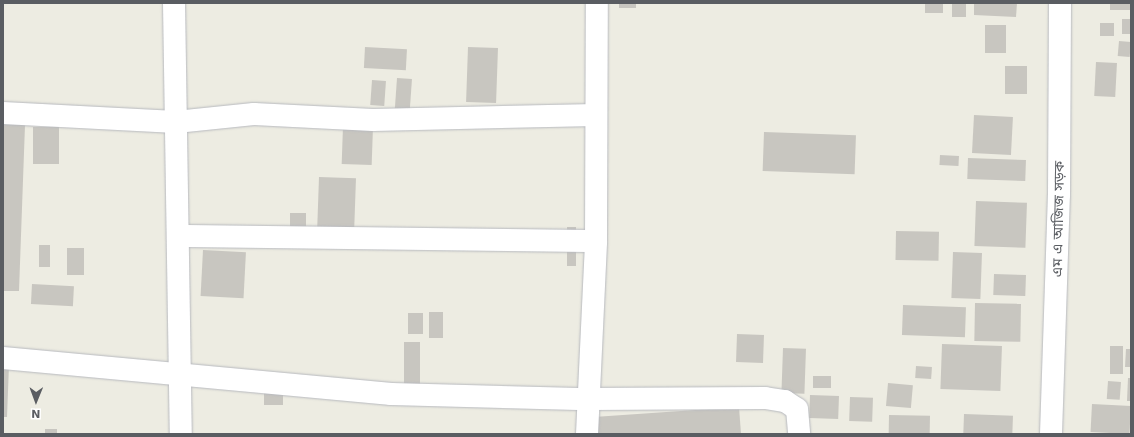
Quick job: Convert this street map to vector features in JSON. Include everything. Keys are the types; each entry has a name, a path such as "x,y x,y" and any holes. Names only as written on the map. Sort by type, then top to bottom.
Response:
{"street":[{"path":"174,3 181,434"},
{"path":"587,434 596,240 597,3"},
{"name":"এম এ আজিজ সড়ক","path":"1051,434 1059,195 1060,3"},
{"path":"3,113 176,122 254,114 373,120 596,116"},
{"path":"178,236 596,240"},
{"path":"3,358 180,373 391,394 588,400 712,398 785,401 797,409 798,434"}],"building":[{"path":"619,3 636,3 636,8 619,8"},
{"path":"925,3 943,3 943,13 925,13"},
{"path":"952,3 966,3 966,17 952,17"},
{"path":"974,3 1017,3 1016,17 974,15"},
{"path":"1110,3 1130,3 1130,10 1110,10"},
{"path":"1122,19 1131,19 1131,34 1122,34"},
{"path":"1100,23 1114,23 1114,36 1100,36"},
{"path":"985,25 1006,25 1006,53 985,53"},
{"path":"1119,41 1131,42 1130,57 1118,56"},
{"path":"365,47 407,49 406,70 364,68"},
{"path":"468,47 498,48 496,103 466,102"},
{"path":"1096,62 1117,63 1115,97 1094,96"},
{"path":"1005,66 1027,66 1027,94 1005,94"},
{"path":"397,78 412,79 410,110 395,109"},
{"path":"372,80 386,81 384,106 370,105"},
{"path":"974,115 1013,117 1011,155 972,153"},
{"path":"3,124 25,125 19,291 3,291"},
{"path":"343,126 373,127 372,165 342,164"},
{"path":"33,127 59,127 59,164 33,164"},
{"path":"764,132 856,135 855,174 763,171"},
{"path":"940,155 959,156 958,166 939,165"},
{"path":"968,158 1026,160 1025,181 967,179"},
{"path":"319,177 356,178 354,230 317,229"},
{"path":"976,201 1027,203 1025,248 974,246"},
{"path":"290,213 306,213 306,227 290,227"},
{"path":"567,227 576,227 576,266 567,266"},
{"path":"896,231 939,232 938,261 895,260"},
{"path":"39,245 50,245 50,267 39,267"},
{"path":"67,248 84,248 84,275 67,275"},
{"path":"203,250 246,252 244,298 201,296"},
{"path":"953,252 982,253 980,299 951,298"},
{"path":"994,274 1026,275 1025,296 993,295"},
{"path":"32,284 74,286 73,306 31,304"},
{"path":"975,303 1021,304 1020,342 974,341"},
{"path":"903,305 966,307 965,337 902,335"},
{"path":"429,312 443,312 443,338 429,338"},
{"path":"408,313 423,313 423,334 408,334"},
{"path":"737,334 764,335 763,363 736,362"},
{"path":"404,342 420,342 420,386 404,386"},
{"path":"942,344 1002,346 1000,391 940,389"},
{"path":"1110,346 1123,346 1123,374 1110,374"},
{"path":"783,348 806,349 804,394 781,393"},
{"path":"1126,349 1131,349 1131,367 1125,367"},
{"path":"3,365 9,365 7,417 3,417"},
{"path":"916,366 932,367 931,379 915,378"},
{"path":"813,376 831,376 831,388 813,388"},
{"path":"1128,378 1131,378 1131,401 1127,401"},
{"path":"1108,381 1121,382 1120,400 1107,399"},
{"path":"888,383 913,385 911,408 886,406"},
{"path":"264,391 283,391 283,405 264,405"},
{"path":"810,395 839,396 838,419 809,418"},
{"path":"850,397 873,398 872,422 849,421"},
{"path":"1092,404 1131,406 1129,434 1091,432"},
{"path":"739,407 741,434 596,434 594,417"},
{"path":"964,414 1013,416 1012,434 963,434"},
{"path":"889,415 930,416 930,434 889,434"},
{"path":"45,429 57,429 57,434 45,434"}]}
